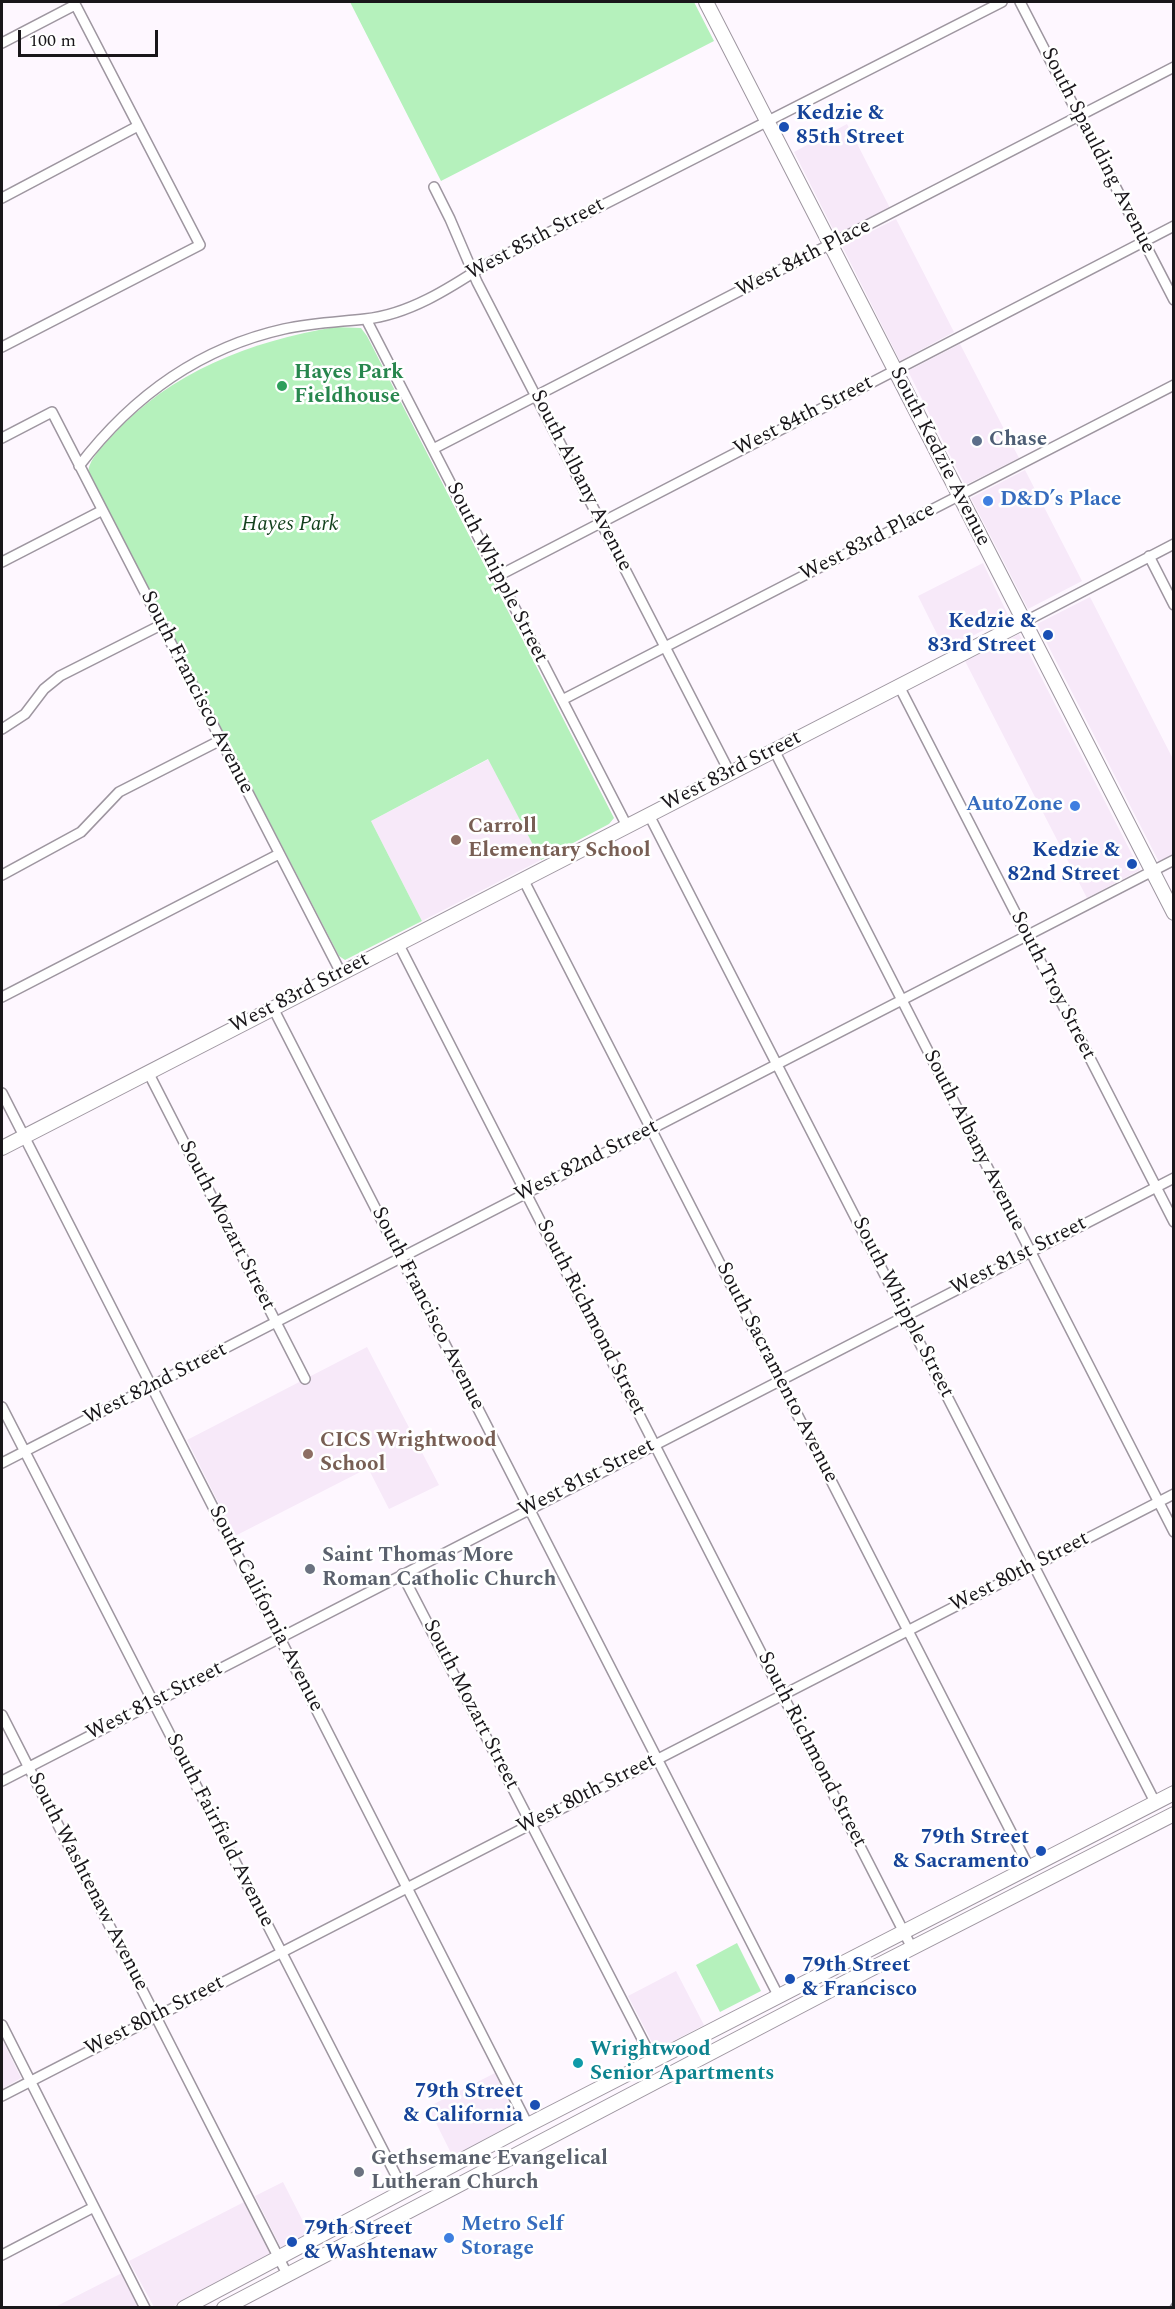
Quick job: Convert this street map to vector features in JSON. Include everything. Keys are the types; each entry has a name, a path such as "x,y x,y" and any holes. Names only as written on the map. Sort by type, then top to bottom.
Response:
{"main road":[{"name":"South Kedzie Avenue","path":"710,3 767,121 1173,913"},
{"name":"West 83rd Street","path":"2,1148 1024,622"},
{"path":"184,2307 778,1995 1173,1793"},
{"path":"224,2307 1173,1814"}],"street":[{"name":"West 85th Street","path":"79,466 98,442 146,395 177,373 208,356 259,335 283,329 337,320 366,319 412,306 485,265 1002,2"},
{"name":"South Spaulding Avenue","path":"1020,2 1173,300"},
{"path":"2,43 75,3 200,245 2,347"},
{"name":"West 84th Place","path":"433,449 1173,67"},
{"path":"2,198 138,126"},
{"name":"South Albany Avenue","path":"434,187 536,397 730,773"},
{"name":"West 84th Street","path":"498,576 1173,226"},
{"name":"South Whipple Street","path":"366,319 627,826"},
{"name":"West 83rd Place","path":"562,700 1173,385"},
{"name":"South Francisco Avenue","path":"2,438 52,412 341,973"},
{"path":"2,562 101,511"},
{"name":"West 83rd Street","path":"1024,622 1173,544"},
{"path":"1149,556 1173,605"},
{"path":"2,729 25,714 44,689 60,676 161,625"},
{"name":"South Troy Street","path":"899,686 1173,1222"},
{"path":"2,875 81,832 119,792 220,740"},
{"name":"South Albany Avenue","path":"774,750 1173,1532"},
{"name":"South Whipple Street","path":"649,814 1155,1802"},
{"path":"2,997 279,854"},
{"name":"West 82nd Street","path":"2,1463 1173,860"},
{"name":"South Sacramento Avenue","path":"523,879 1029,1867"},
{"name":"South Richmond Street","path":"398,944 912,1948"},
{"name":"South Francisco Avenue","path":"273,1008 778,1995"},
{"name":"South Mozart Street","path":"148,1072 305,1379"},
{"name":"South California Avenue","path":"2,1093 528,2125"},
{"name":"West 81st Street","path":"2,1781 1173,1178"},
{"name":"South Fairfield Avenue","path":"2,1407 404,2191"},
{"name":"West 80th Street","path":"2,2096 1173,1494"},
{"name":"South Mozart Street","path":"402,1574 653,2060"},
{"name":"South Washtenaw Avenue","path":"2,1714 286,2274"},
{"path":"2,2025 145,2307"},
{"path":"2,2255 94,2207"}],"shaded area":[{"path":"847,124 890,208 836,235 794,152"},
{"path":"896,219 954,332 900,361 842,246"},
{"path":"960,344 1019,458 965,485 908,371"},
{"path":"1025,470 1082,581 1028,609 971,498"},
{"path":"983,563 1009,617 945,650 918,596"},
{"path":"1090,597 1173,759 1173,854 1159,862 1037,624"},
{"path":"1019,634 1140,870 1087,898 965,661"},
{"name":"Carroll Elementary School","path":"489,759 541,860 422,921 371,821"},
{"name":"CICS Wrightwood School","path":"367,1347 439,1485 389,1509 368,1468 235,1536 187,1440"},
{"path":"676,1971 704,2025 656,2050 628,1996"},
{"path":"2,2039 21,2078 2,2089"},
{"path":"495,2073 518,2121 453,2157 428,2107"},
{"path":"283,2182 310,2235 282,2250 255,2196"},
{"path":"244,2202 271,2256 170,2308 154,2307 129,2261"},
{"path":"122,2273 139,2307 55,2307"}],"green space":[{"path":"350,2 694,2 714,41 441,181"},
{"name":"Hayes Park","path":"335,327 361,328 367,336 614,818 609,824 541,860 488,759 371,821 422,921 345,960 339,956 88,471 97,452 134,414 159,394 186,377 242,351 303,333"},
{"path":"737,1943 761,1991 720,2012 696,1965"}],"railway":[{"path":"1170,2308 1174,2302"}],"place":[{"name":"Kedzie & 85th Street","path":"784,127"},
{"name":"Hayes Park Fieldhouse","path":"282,386"},
{"name":"Chase","path":"977,441"},
{"name":"D&D’s Place","path":"988,501"},
{"name":"Kedzie & 83rd Street","path":"1048,635"},
{"name":"AutoZone","path":"1075,806"},
{"name":"Carroll Elementary School","path":"456,840"},
{"name":"Kedzie & 82nd Street","path":"1132,864"},
{"name":"CICS Wrightwood School","path":"308,1454"},
{"name":"Saint Thomas More Roman Catholic Church","path":"310,1569"},
{"name":"79th Street & Sacramento","path":"1041,1851"},
{"name":"79th Street & Francisco","path":"790,1979"},
{"name":"Wrightwood Senior Apartments","path":"578,2063"},
{"name":"79th Street & California","path":"535,2105"},
{"name":"Gethsemane Evangelical Lutheran Church","path":"359,2172"},
{"name":"Metro Self Storage","path":"449,2238"},
{"name":"79th Street & Washtenaw","path":"292,2242"}]}
